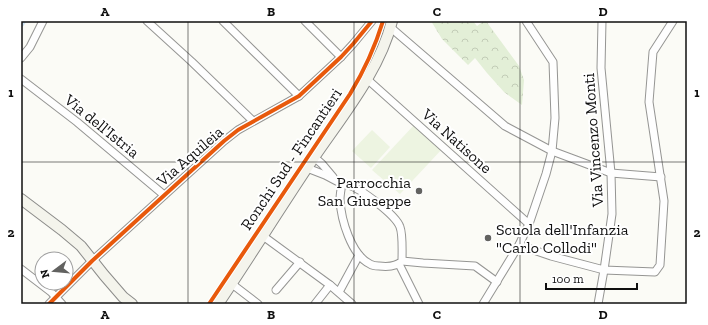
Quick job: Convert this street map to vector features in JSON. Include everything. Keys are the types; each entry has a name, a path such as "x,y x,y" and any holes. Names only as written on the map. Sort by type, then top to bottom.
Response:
{"street":[{"path":"21,58 30,46 43,21"},
{"path":"147,21 253,121"},
{"path":"223,21 299,96"},
{"path":"305,21 341,57"},
{"name":"Via Aquileia","path":"49,304 92,261 224,141 253,121 299,96 341,57 372,21"},
{"path":"483,304 519,245 529,224 552,151 555,118 553,62 526,21"},
{"name":"Via Vincenzo Monti","path":"598,304 612,214 611,173 601,68 602,21"},
{"path":"519,245 551,256 604,270 655,272 660,265 664,201 649,102 653,52 673,21"},
{"path":"218,304 367,79 381,51 391,24 505,126 552,151 611,173 661,177"},
{"name":"Via dell'Istria","path":"21,79 77,122 164,195"},
{"name":"Via Natisone","path":"367,79 529,224"},
{"path":"314,157 322,164 334,179"},
{"path":"307,168 334,179 342,184 349,185 378,203 395,218 400,227 402,247 401,263 419,304"},
{"path":"342,184 340,199 347,235 359,255 370,264 383,267 401,263 475,266 497,282"},
{"path":"21,199 81,246 123,297 132,304"},
{"path":"263,236 300,262 352,304"},
{"path":"339,292 359,255"},
{"path":"276,290 300,262"},
{"path":"21,269 51,292 62,304"},
{"path":"232,284 258,304"},
{"path":"315,304 330,285"}],"green space":[{"path":"431,21 473,21 477,26 486,21 519,66 524,80 522,105 504,92 475,58 468,65 442,39"},
{"path":"416,123 443,148 400,194 372,170"},
{"path":"372,130 390,147 371,168 352,151"}],"cycle path":[{"path":"49,304 92,261 224,141 238,130 299,96 341,57 372,21"},
{"name":"Ronchi Sud - Fincantieri","path":"209,304 350,94 369,59 383,21"}],"place":[{"name":"Parrocchia San Giuseppe","path":"419,191"},
{"name":"Scuola dell'Infanzia \"Carlo Collodi\"","path":"488,238"}]}
